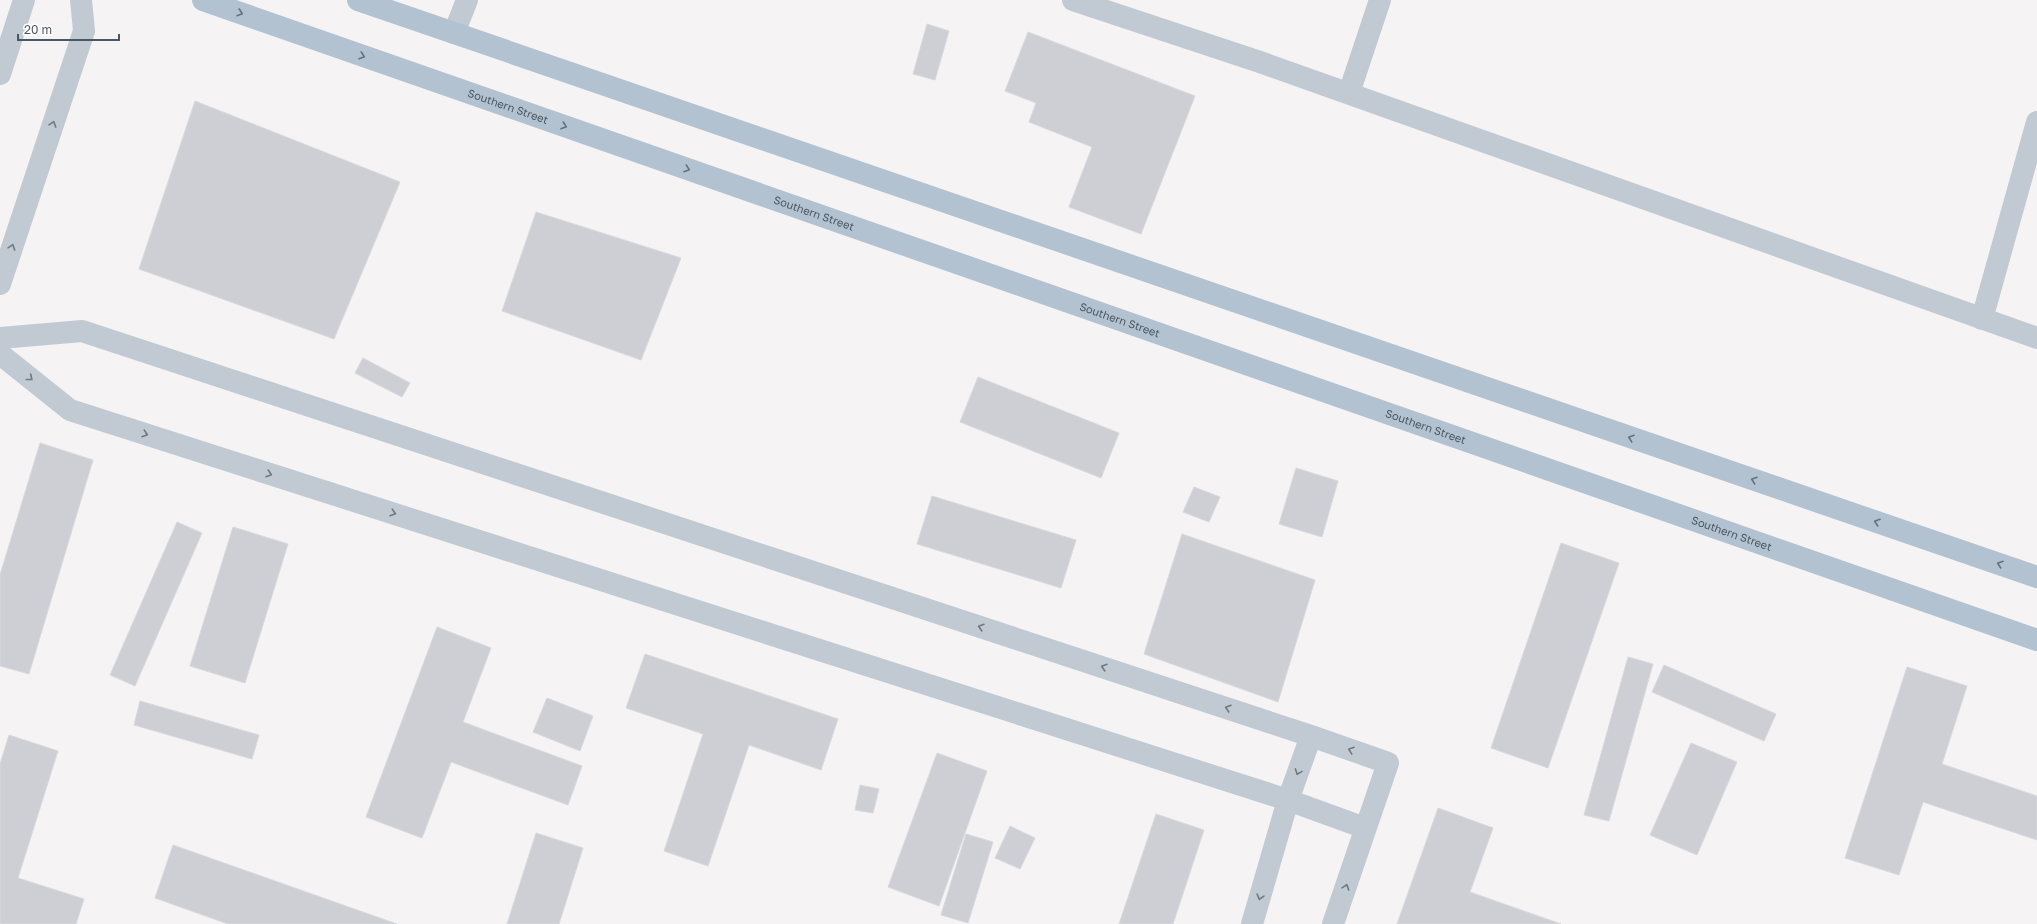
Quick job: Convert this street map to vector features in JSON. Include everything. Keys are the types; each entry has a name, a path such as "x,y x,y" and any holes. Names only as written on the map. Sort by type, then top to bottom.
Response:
{"main road":[{"name":"Southern Street","path":"203,0 2037,640"},
{"path":"358,0 2037,577"}],"street":[{"path":"0,74 24,0"},
{"path":"0,284 84,31 81,0"},
{"path":"454,33 467,0"},
{"path":"1073,0 1349,93 2037,338"},
{"path":"1349,93 1380,0"},
{"path":"1982,319 2037,122"},
{"path":"0,338 82,331 1311,736 1388,763 1333,924"},
{"path":"0,354 70,410 1288,800 1366,828"},
{"path":"1252,924 1288,800 1311,736"}],"building":[{"path":"927,24 949,31 935,80 913,74"},
{"path":"1028,32 1195,96 1141,234 1069,207 1092,147 1029,122 1036,103 1005,91"},
{"path":"195,101 400,182 334,339 139,269"},
{"path":"536,212 681,258 641,360 502,311"},
{"path":"363,358 410,383 402,397 355,373"},
{"path":"978,377 1119,433 1101,478 960,422"},
{"path":"40,443 93,460 29,674 0,666 0,575"},
{"path":"1296,468 1338,481 1322,537 1279,524"},
{"path":"1194,487 1220,497 1209,522 1183,512"},
{"path":"932,496 1076,540 1061,588 917,544"},
{"path":"177,522 202,533 135,686 110,675"},
{"path":"233,527 288,544 245,683 190,666"},
{"path":"1182,534 1315,580 1278,702 1144,654"},
{"path":"1561,543 1619,563 1548,768 1491,748"},
{"path":"437,627 491,648 463,722 582,766 568,805 451,762 422,838 366,817"},
{"path":"645,654 838,719 821,770 749,745 708,866 664,851 703,734 626,708"},
{"path":"1628,657 1653,664 1609,821 1584,815"},
{"path":"1664,665 1776,714 1764,741 1652,692"},
{"path":"1907,667 1967,686 1942,764 2037,796 2037,840 1923,802 1899,875 1845,858"},
{"path":"547,698 593,716 580,751 533,732"},
{"path":"140,701 259,735 252,759 134,725"},
{"path":"9,735 58,751 18,878 84,899 76,924 0,924 0,764"},
{"path":"1691,743 1737,762 1697,855 1650,835"},
{"path":"937,753 987,771 939,906 888,887"},
{"path":"860,785 879,789 873,813 855,810"},
{"path":"1438,808 1493,828 1470,892 1561,924 1397,924"},
{"path":"1156,814 1204,830 1173,924 1119,924"},
{"path":"1010,826 1035,838 1020,869 995,858"},
{"path":"536,833 583,848 559,924 507,924"},
{"path":"966,834 993,842 968,923 941,915"},
{"path":"173,845 397,924 228,924 155,898"}]}
